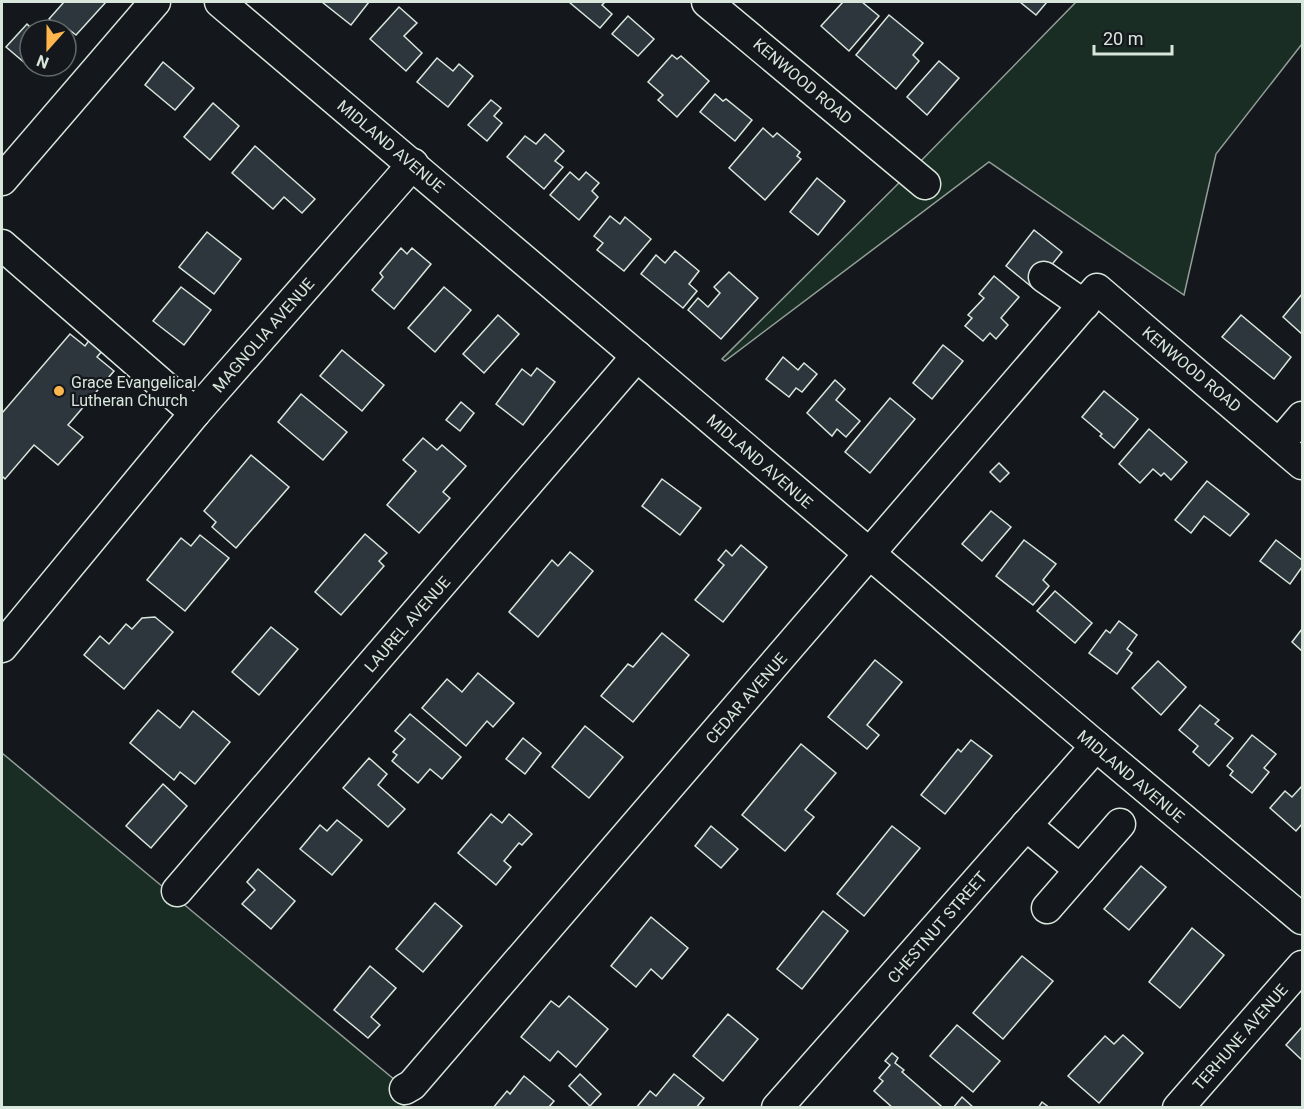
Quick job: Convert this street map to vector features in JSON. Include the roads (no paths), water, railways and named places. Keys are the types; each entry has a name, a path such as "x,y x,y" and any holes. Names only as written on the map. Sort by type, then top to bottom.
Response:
{"street":[{"path":"2,180 155,2"},
{"name":"MIDLAND AVENUE","path":"220,2 1302,919"},
{"name":"KENWOOD ROAD","path":"707,2 925,184"},
{"name":"MAGNOLIA AVENUE","path":"2,647 195,413 413,164"},
{"path":"2,245 195,413"},
{"path":"1044,277 1084,305"},
{"name":"KENWOOD ROAD","path":"1084,305 1097,289 1302,464"},
{"name":"CEDAR AVENUE","path":"405,1089 412,1085 1084,305"},
{"name":"LAUREL AVENUE","path":"177,891 637,356"},
{"path":"1280,444 1302,417"},
{"name":"CHESTNUT STREET","path":"777,1107 1096,746"},
{"path":"1026,825 1080,870"},
{"path":"1047,908 1120,825"},
{"name":"TERHUNE AVENUE","path":"1178,1107 1302,966"}],"place":[{"name":"Grace Evangelical Lutheran Church","path":"59,391"}]}
